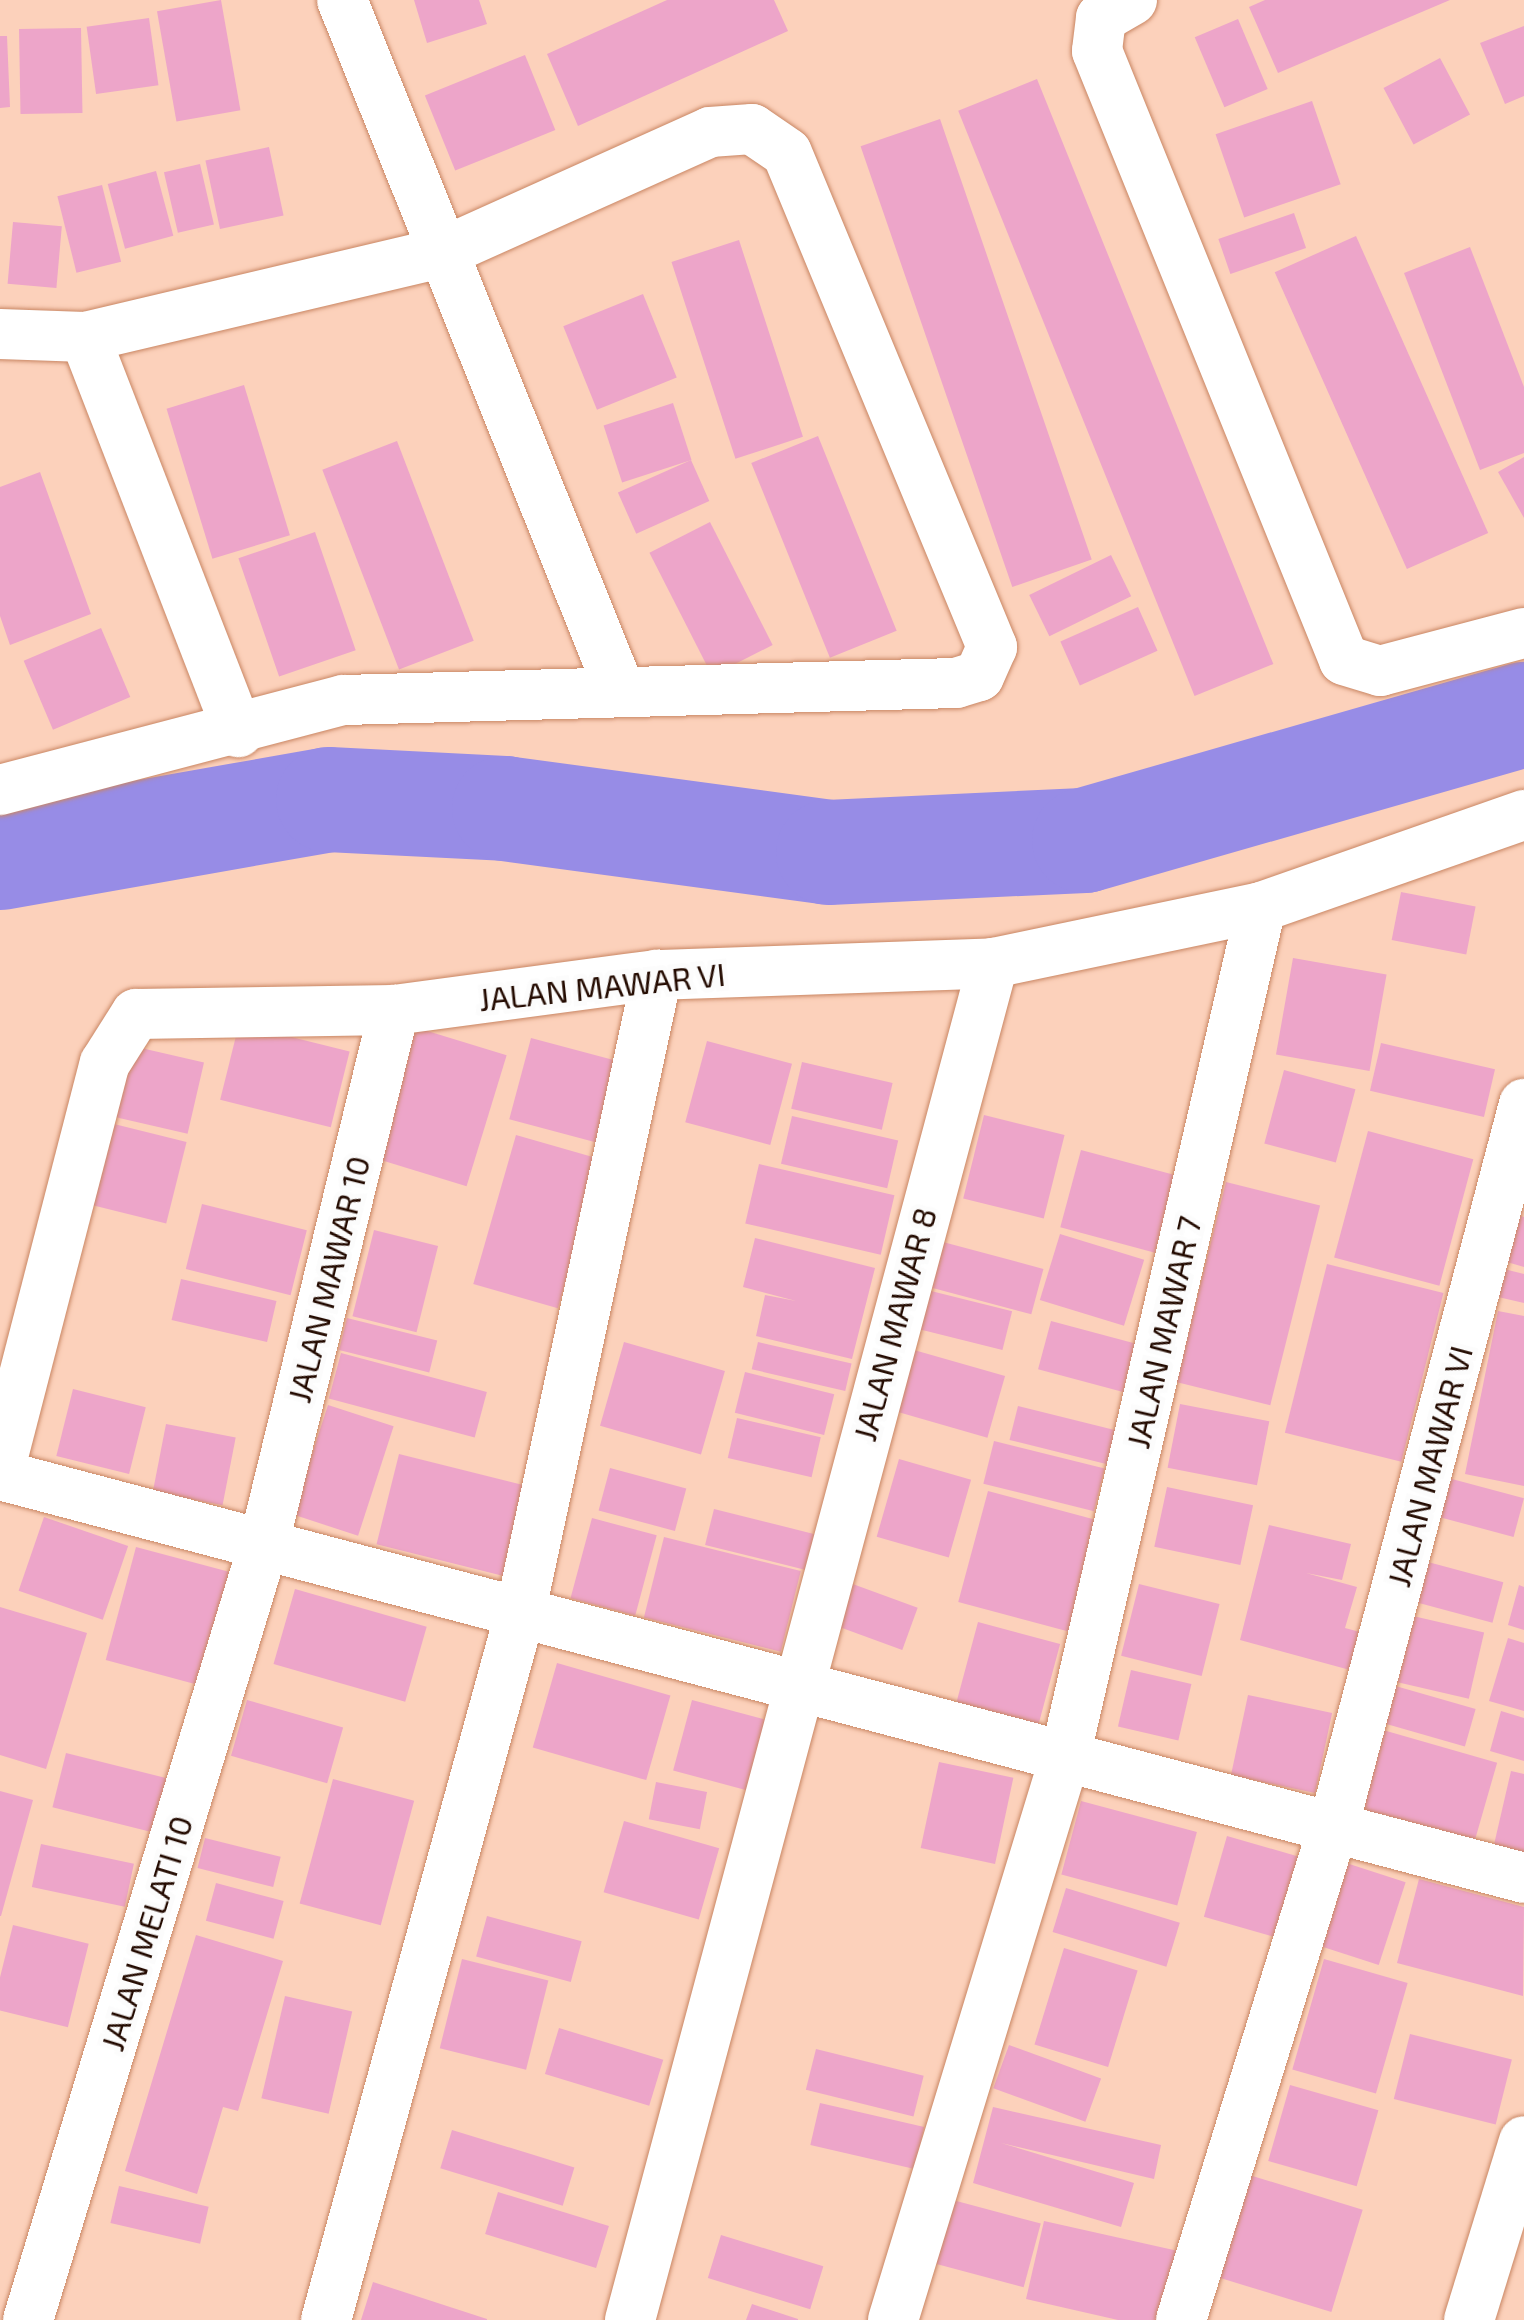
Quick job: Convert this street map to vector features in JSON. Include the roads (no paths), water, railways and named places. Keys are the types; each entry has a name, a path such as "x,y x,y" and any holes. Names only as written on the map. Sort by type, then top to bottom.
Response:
{"street":[{"path":"342,0 618,686"},
{"path":"1132,0 1100,18 1097,51 1344,660 1380,671 1524,633"},
{"path":"0,334 85,336 441,253 729,125 772,140 787,153 991,635 986,667 956,683 618,686 359,698 0,790"},
{"path":"85,336 238,732"},
{"name":"JALAN MAWAR VI","path":"0,1472 122,1025 136,1014 184,1010 394,1010 657,975 993,963 1261,907 1524,815"},
{"name":"JALAN MAWAR 7","path":"893,2320 1065,1757 1261,907"},
{"name":"JALAN MAWAR 8","path":"630,2320 795,1686 993,963"},
{"path":"326,2320 520,1614 657,975"},
{"name":"JALAN MAWAR 10","path":"263,1547 394,1010"},
{"name":"JALAN MAWAR VI","path":"1180,2320 1333,1828 1524,1104"},
{"path":"0,1472 263,1547 1524,1878"},
{"name":"JALAN MELATI 10","path":"26,2320 263,1547"},
{"path":"1469,2320 1524,2142"},
{"path":"0,2314 26,2320"}],"waterway":[{"path":"0,857 328,799 504,808 828,852 1084,840 1524,714"}]}
